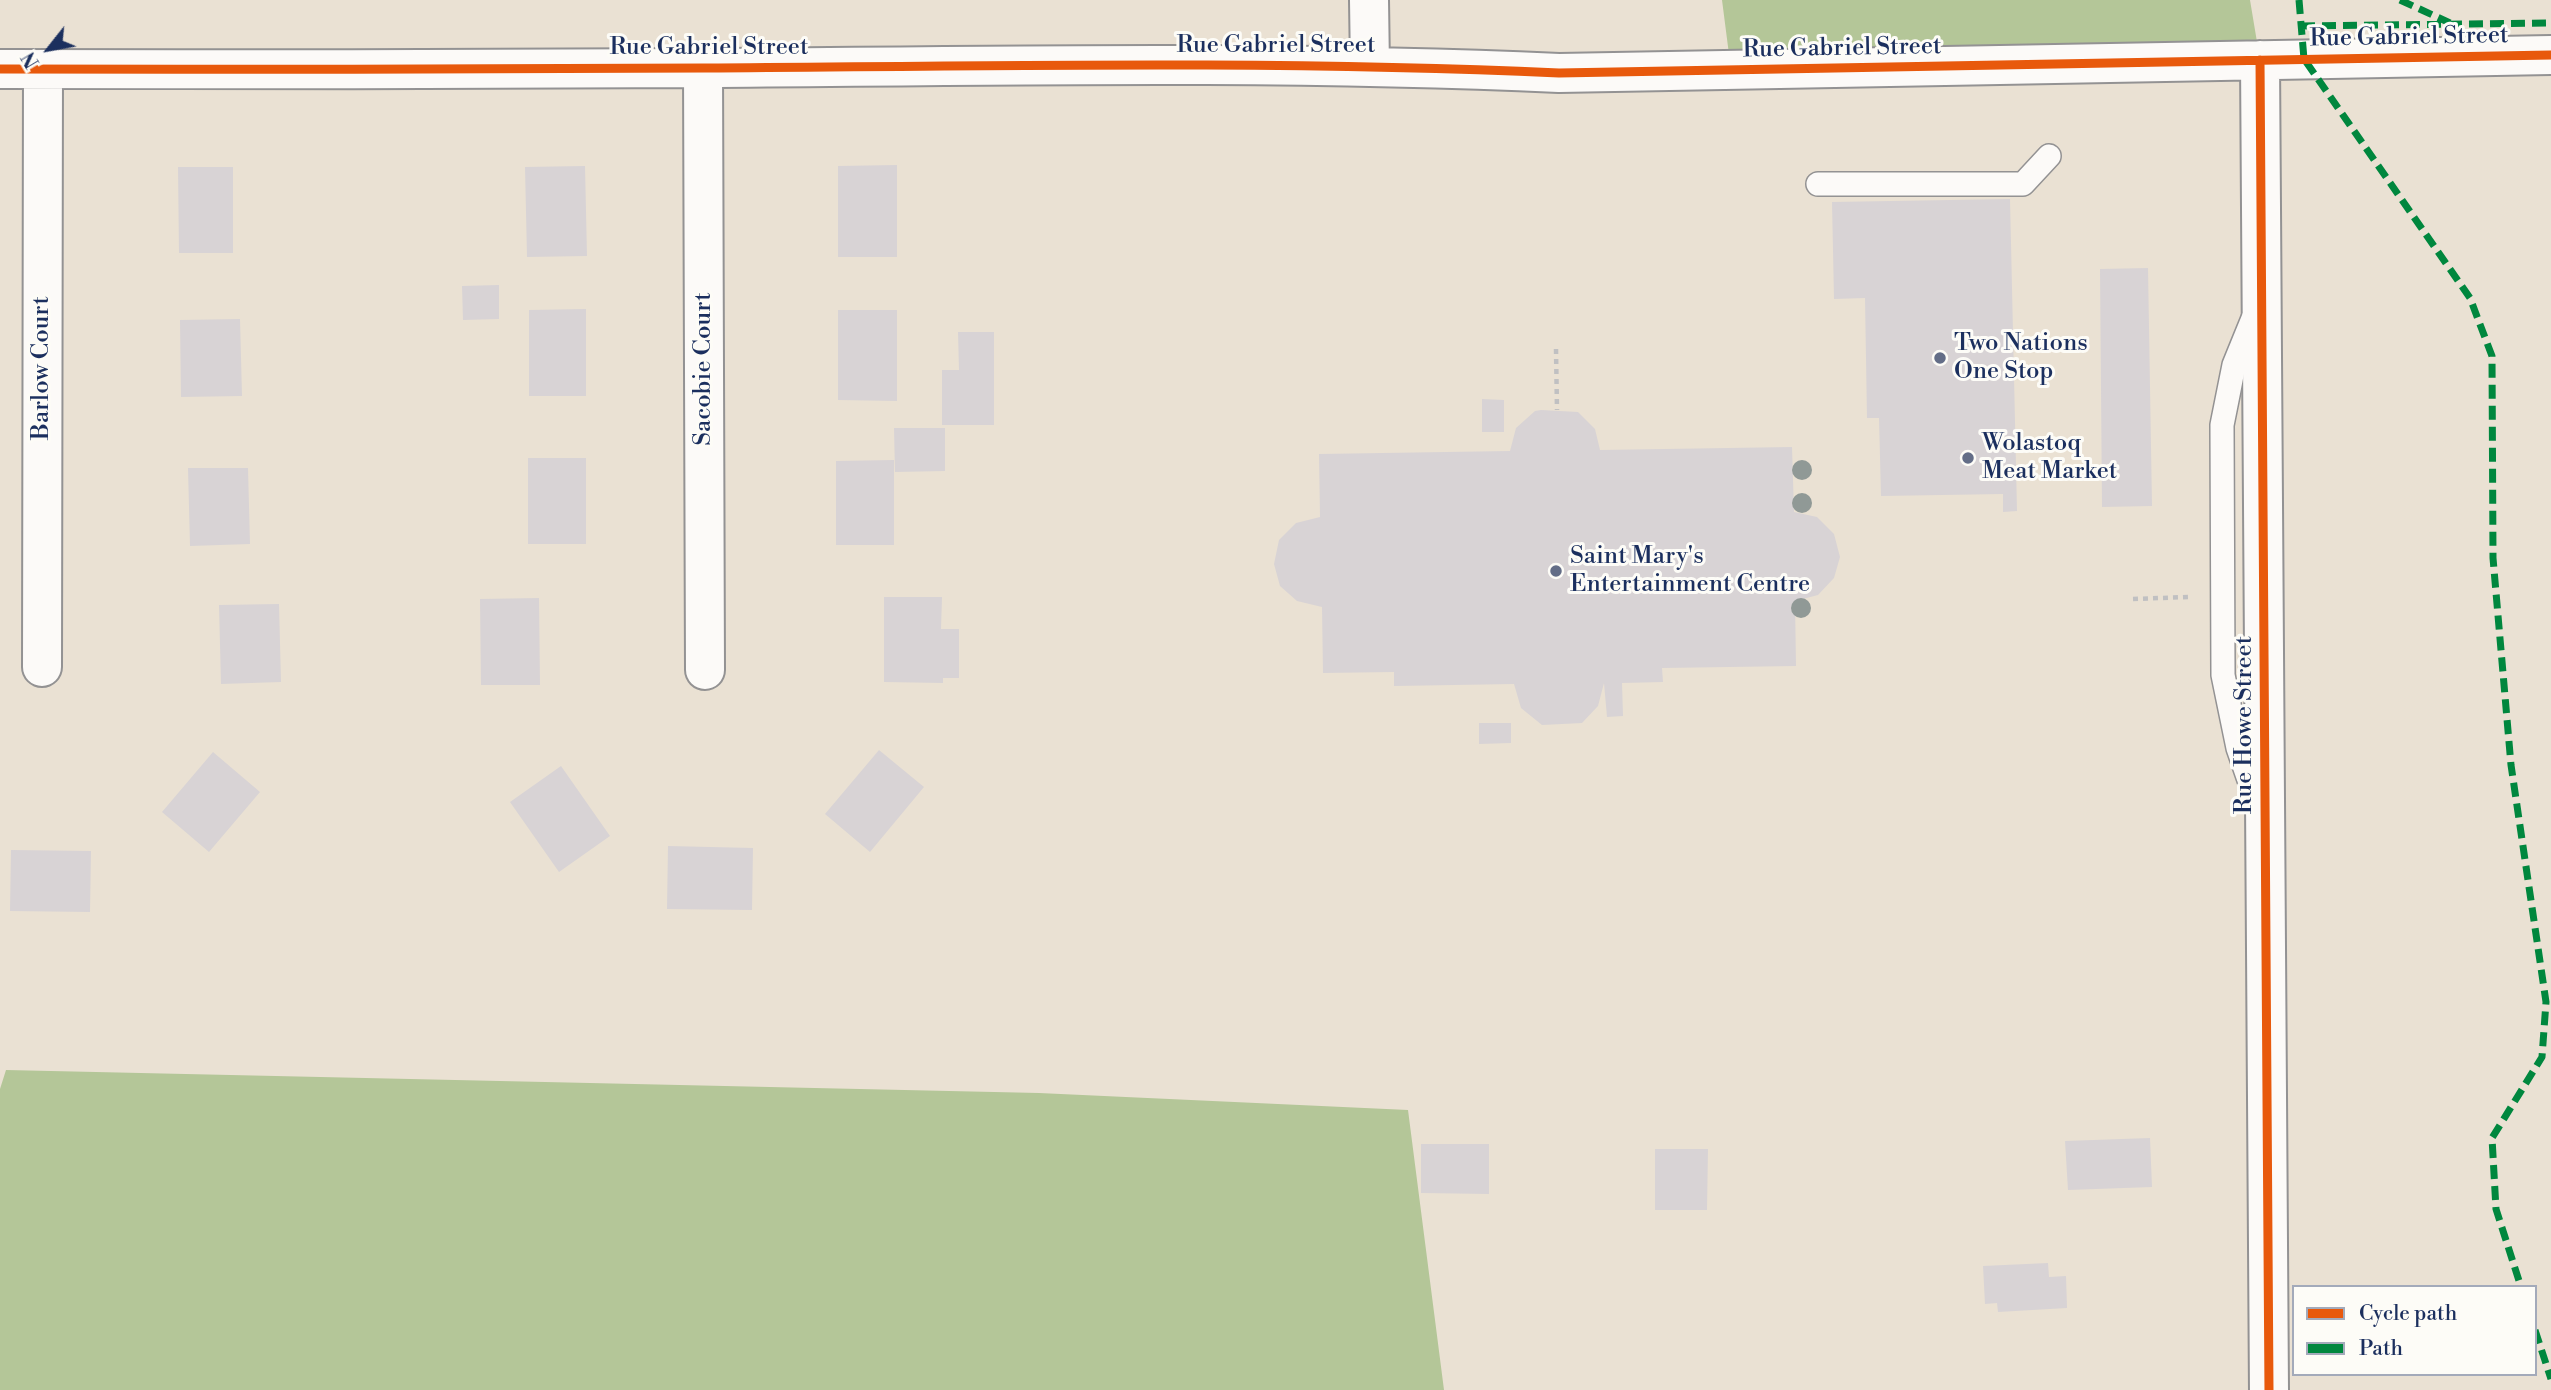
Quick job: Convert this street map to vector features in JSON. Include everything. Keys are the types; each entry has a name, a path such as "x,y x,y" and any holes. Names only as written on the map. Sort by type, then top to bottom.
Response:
{"street":[{"path":"1369,0 1370,67"},
{"name":"Rue Gabriel Street","path":"0,69 703,68 1032,64 1370,67 1559,73 2551,55"},
{"name":"Rue Howe Street","path":"2260,60 2269,1390"},
{"name":"Sacobie Court","path":"703,68 705,670"},
{"name":"Barlow Court","path":"42,667 43,69"}],"lane":[{"path":"1818,184 2023,184 2049,156"}],"path":[{"path":"1556,349 1557,410"},
{"path":"2133,599 2188,597"}],"green space":[{"path":"1722,0 2250,0 2260,60 1731,70"},
{"path":"6,1070 1039,1093 1408,1110 1444,1390 0,1390 0,1089"}],"building":[{"path":"897,165 897,257 838,257 838,166"},
{"path":"585,166 587,256 527,257 525,167"},
{"path":"178,167 233,167 233,253 179,253"},
{"name":"Two Nations One Stop","path":"2010,199 2017,511 2003,512 2003,494 1881,496 1879,418 1867,418 1865,298 1834,299 1832,202"},
{"path":"2148,268 2152,506 2102,507 2100,269"},
{"path":"499,285 499,319 463,320 462,286"},
{"path":"586,309 586,396 529,396 529,310"},
{"path":"838,310 897,310 897,401 838,400"},
{"path":"240,319 242,396 181,397 180,320"},
{"path":"958,332 994,332 994,425 942,425 942,370 959,370"},
{"path":"1482,399 1504,400 1504,432 1482,432"},
{"name":"Saint Mary's Entertainment Centre","path":"1535,411 1578,412 1595,429 1600,450 1792,447 1794,512 1817,517 1834,534 1840,557 1834,578 1818,595 1795,601 1796,666 1662,668 1663,682 1622,683 1623,716 1607,717 1604,683 1598,706 1582,723 1542,725 1521,708 1514,684 1394,686 1394,672 1323,673 1322,607 1297,601 1280,586 1274,564 1279,540 1296,523 1320,517 1319,454 1510,451 1516,428"},
{"path":"894,428 945,428 945,471 895,472"},
{"path":"528,458 586,458 586,544 528,544"},
{"path":"894,460 894,545 836,545 836,461"},
{"path":"188,468 248,468 250,544 190,546"},
{"path":"884,597 942,597 941,629 959,629 959,678 943,678 943,683 884,682"},
{"path":"539,598 540,685 481,685 480,599"},
{"path":"279,604 281,682 221,684 219,605"},
{"path":"1479,723 1511,723 1511,743 1479,744"},
{"path":"879,750 924,787 870,852 825,814"},
{"path":"213,752 260,792 209,852 162,812"},
{"path":"561,766 610,836 559,872 510,802"},
{"path":"668,846 753,848 752,910 667,909"},
{"path":"11,850 91,851 90,912 10,911"},
{"path":"2150,1138 2152,1187 2068,1190 2065,1141"},
{"path":"1421,1144 1489,1144 1489,1194 1421,1193"},
{"path":"1655,1149 1708,1149 1707,1210 1655,1210"},
{"path":"2048,1263 2049,1277 2066,1276 2067,1308 1998,1312 1997,1303 1985,1304 1983,1266"}],"marked path":[{"path":"2299,0 2304,59 2470,298 2492,356 2493,558 2511,765 2546,1002 2542,1057 2492,1138 2496,1209 2520,1285"},
{"path":"2400,0 2450,23"},
{"path":"2301,26 2551,23"},
{"path":"2537,1336 2551,1379"}],"cycle path":[{"path":"0,69 1132,65 1345,66 1559,73 2551,55"},
{"path":"2260,60 2269,1390"}],"place":[{"name":"Two Nations One Stop","path":"1940,358"},
{"name":"Wolastoq Meat Market","path":"1968,458"},
{"name":"Saint Mary's Entertainment Centre","path":"1556,571"}]}
